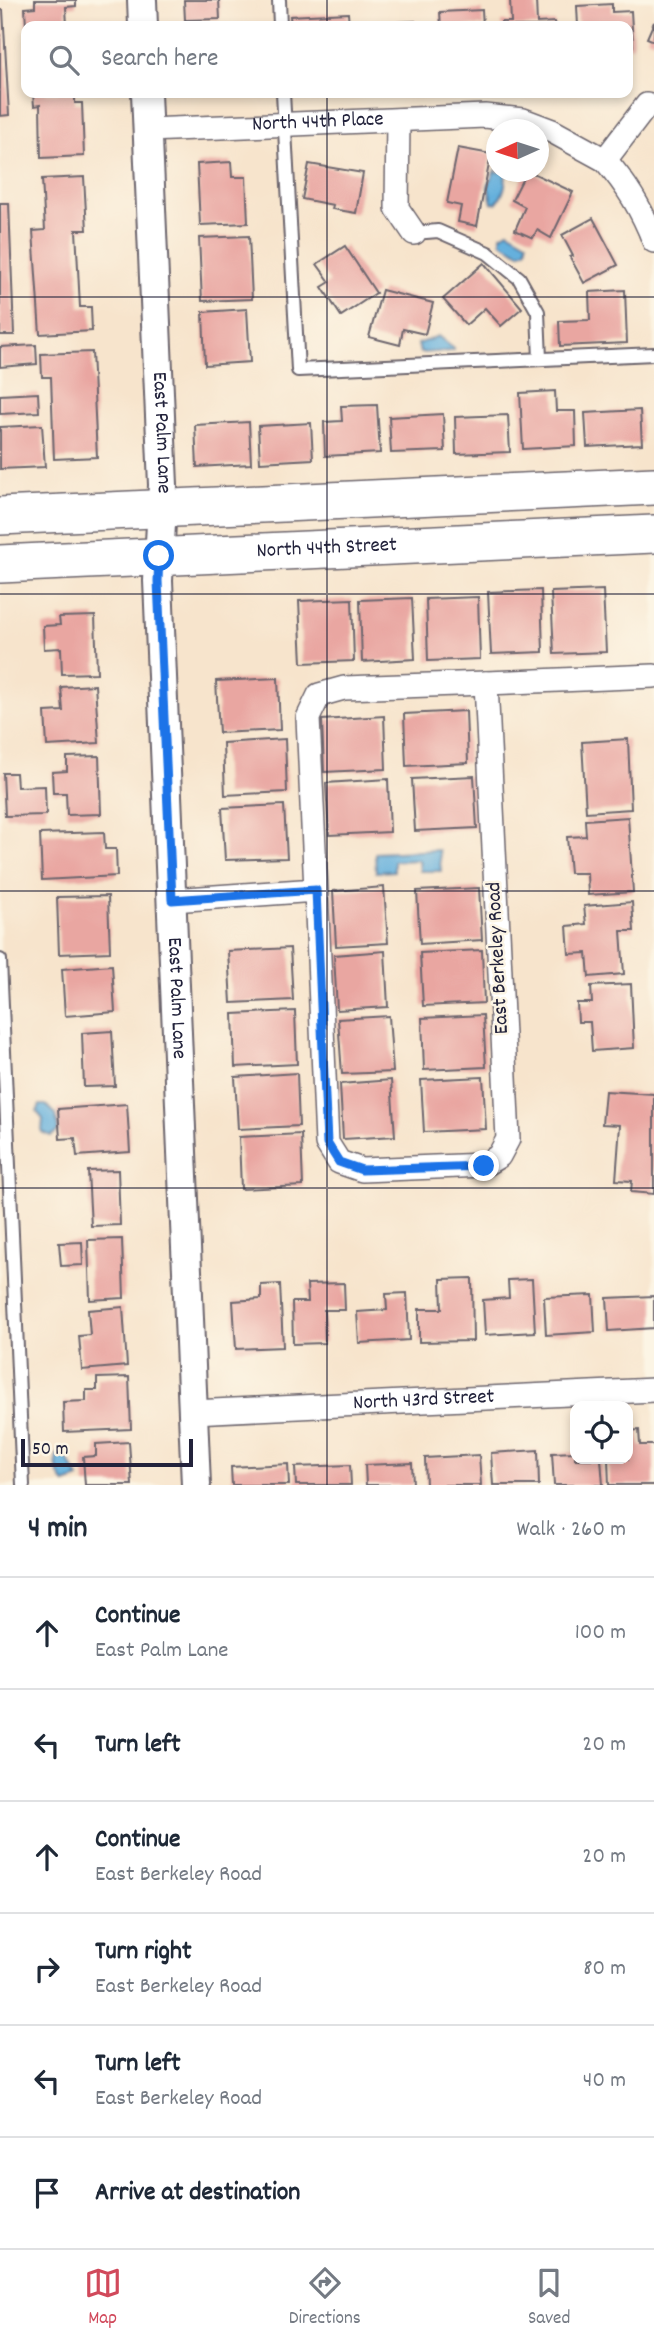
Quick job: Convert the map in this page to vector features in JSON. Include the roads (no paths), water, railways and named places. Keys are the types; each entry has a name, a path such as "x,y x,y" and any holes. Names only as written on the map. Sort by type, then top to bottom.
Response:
{"main road":[{"path":"0,516 654,486"},
{"name":"North 44th Street","path":"0,564 654,534"}],"street":[{"path":"142,0 143,21"},
{"name":"East Palm Lane","path":"146,98 163,485 158,581 196,1485"},
{"path":"647,105 605,160 626,184 654,241"},
{"name":"North 44th Place","path":"148,130 485,117 523,120 552,131 605,160"},
{"path":"398,120 397,208 414,233"},
{"path":"486,683 654,676"},
{"name":"East Berkeley Road","path":"486,683 508,1139 499,1156 484,1166 362,1170 339,1162 327,1143 316,890 308,718 319,695 344,688 486,683"},
{"path":"172,900 316,890"},
{"name":"North 43rd Street","path":"193,1412 654,1390"}],"lane":[{"path":"279,0 280,21"},
{"path":"283,98 298,370 654,354"},
{"path":"414,233 438,231 488,253 519,278 538,312 540,359"},
{"path":"0,960 23,1485"}],"water":[{"path":"490,182 505,182 503,192 496,203 492,203 488,186"},
{"path":"508,231 527,242 527,249 520,253 501,242 501,235"},
{"path":"438,336 454,349 420,353 418,344"},
{"path":"439,850 441,871 420,871 419,860 394,861 394,871 376,872 375,853"},
{"path":"40,1105 46,1105 56,1114 58,1131 51,1136 42,1132 43,1119 37,1112"},
{"path":"59,1452 64,1454 79,1478 65,1483 62,1480 56,1464"}]}
